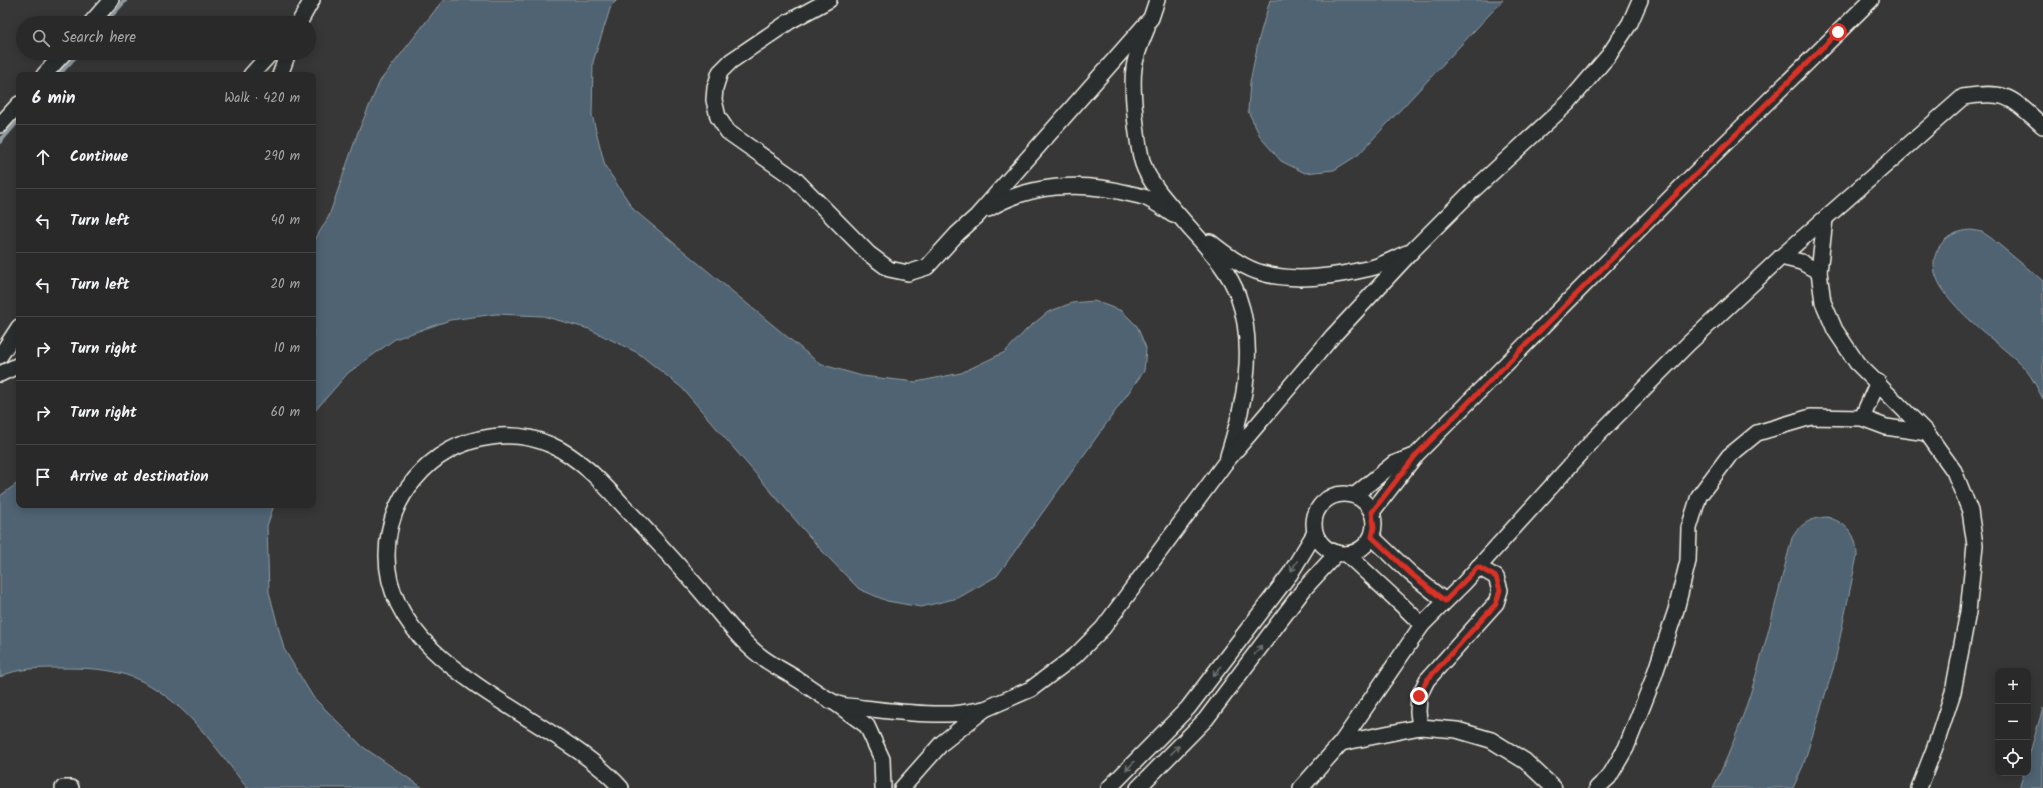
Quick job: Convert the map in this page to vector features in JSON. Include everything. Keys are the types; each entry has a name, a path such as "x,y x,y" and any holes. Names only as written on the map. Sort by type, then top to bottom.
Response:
{"street":[{"path":"97,16 111,0"},
{"path":"303,16 312,0"},
{"path":"829,0 790,21 730,61 720,72 715,88 714,100 718,116 728,132 795,179 869,254 889,269 908,273 927,267 956,234 977,216 1151,18"},
{"path":"1157,0 1140,44 1134,68 1133,93 1143,164 1156,187 1225,270 1238,296 1244,318 1247,370 1243,402 1226,463"},
{"path":"902,788 942,743 986,709 1031,689 1075,656 1103,628 1226,463 1332,337 1413,250 1468,195 1568,103 1609,56 1630,23 1640,0"},
{"path":"1372,512 1416,455 1871,0"},
{"path":"47,72 58,60"},
{"path":"254,72 265,60"},
{"path":"281,72 285,60"},
{"path":"1301,788 1341,743 1422,625 1478,567 1612,421 1688,344 1781,257 1963,97 1989,93 2006,96 2043,126"},
{"path":"0,125 16,107"},
{"path":"977,216 1005,199 1041,189 1077,185 1117,190 1149,199 1186,223 1229,257 1261,273 1285,278 1323,276 1372,268 1413,250"},
{"path":"1825,219 1818,272 1823,302 1834,330 1857,362 1927,433 1954,470 1970,511 1975,545 1968,612 1952,692 1935,747 1919,788"},
{"path":"1781,257 1801,262 1818,272"},
{"path":"0,356 16,332"},
{"path":"0,374 16,366"},
{"path":"1862,418 1878,382"},
{"path":"1597,788 1609,776 1626,748 1652,682 1676,610 1688,561 1689,528 1699,496 1729,456 1757,433 1811,417 1862,418 1886,427 1927,433"},
{"path":"621,788 609,775 571,747 471,682 435,653 408,622 394,595 387,564 387,539 393,513 408,486 426,466 448,450 472,439 502,436 530,438 552,445 579,462 602,483 633,516 759,655 838,704 867,726 882,759 883,788"},
{"path":"1355,495 1393,464 1416,455"},
{"path":"1138,788 1206,719 1304,589 1342,554 1357,551 1372,537 1374,527 1372,512 1363,500 1355,495 1346,493 1336,494 1327,499 1320,505 1315,514 1315,533 1320,542 1327,549 1342,554 1396,597 1422,625"},
{"path":"1109,788 1188,708 1290,574 1315,533"},
{"path":"1372,537 1410,573 1445,601"},
{"path":"1420,727 1418,712 1419,696 1427,680 1496,604 1500,590 1496,577 1478,567"},
{"path":"838,704 948,714 986,709"},
{"path":"1341,743 1420,727 1457,730 1491,740 1525,761 1554,788"},
{"path":"63,788 71,788"}],"water":[{"path":"443,0 617,0 611,6 593,62 592,115 605,166 634,210 820,364 862,376 916,382 961,373 1005,352 1027,329 1048,312 1072,303 1094,301 1122,311 1137,326 1146,348 1144,371 997,576 958,598 921,607 887,601 859,589 822,551 682,388 638,353 589,329 543,316 496,314 450,320 395,339 348,373 316,410 316,238 329,216 358,132 380,81"},
{"path":"1270,0 1503,0 1358,155 1334,170 1305,173 1281,161 1261,138 1248,111 1250,82 1259,38"},
{"path":"1971,230 1982,232 1991,238 2043,281 2043,399 2026,370 1949,299 1939,282 1934,265 1938,249 1941,244 1952,235"},
{"path":"16,484 16,508 273,508 267,526 269,592 284,649 313,697 363,747 423,788 247,788 210,740 182,709 150,685 124,674 87,668 37,668 21,670 0,677 0,496"},
{"path":"1827,517 1834,519 1850,530 1857,548 1857,556 1834,666 1803,766 1793,788 1713,788 1739,728 1749,697 1768,634 1792,538 1802,525 1811,520"},
{"path":"2043,708 2043,788 2019,788 2023,776 2031,776 2031,749"}],"waterway":[{"path":"110,16 125,0"},
{"path":"61,72 72,60"},
{"path":"0,141 16,122"}],"route":[{"path":"1419,696 1427,680 1478,626 1496,604 1500,590 1496,577 1478,567 1445,601 1410,573 1372,537 1374,517 1372,512 1407,469 1416,455 1686,182 1838,32"}]}
